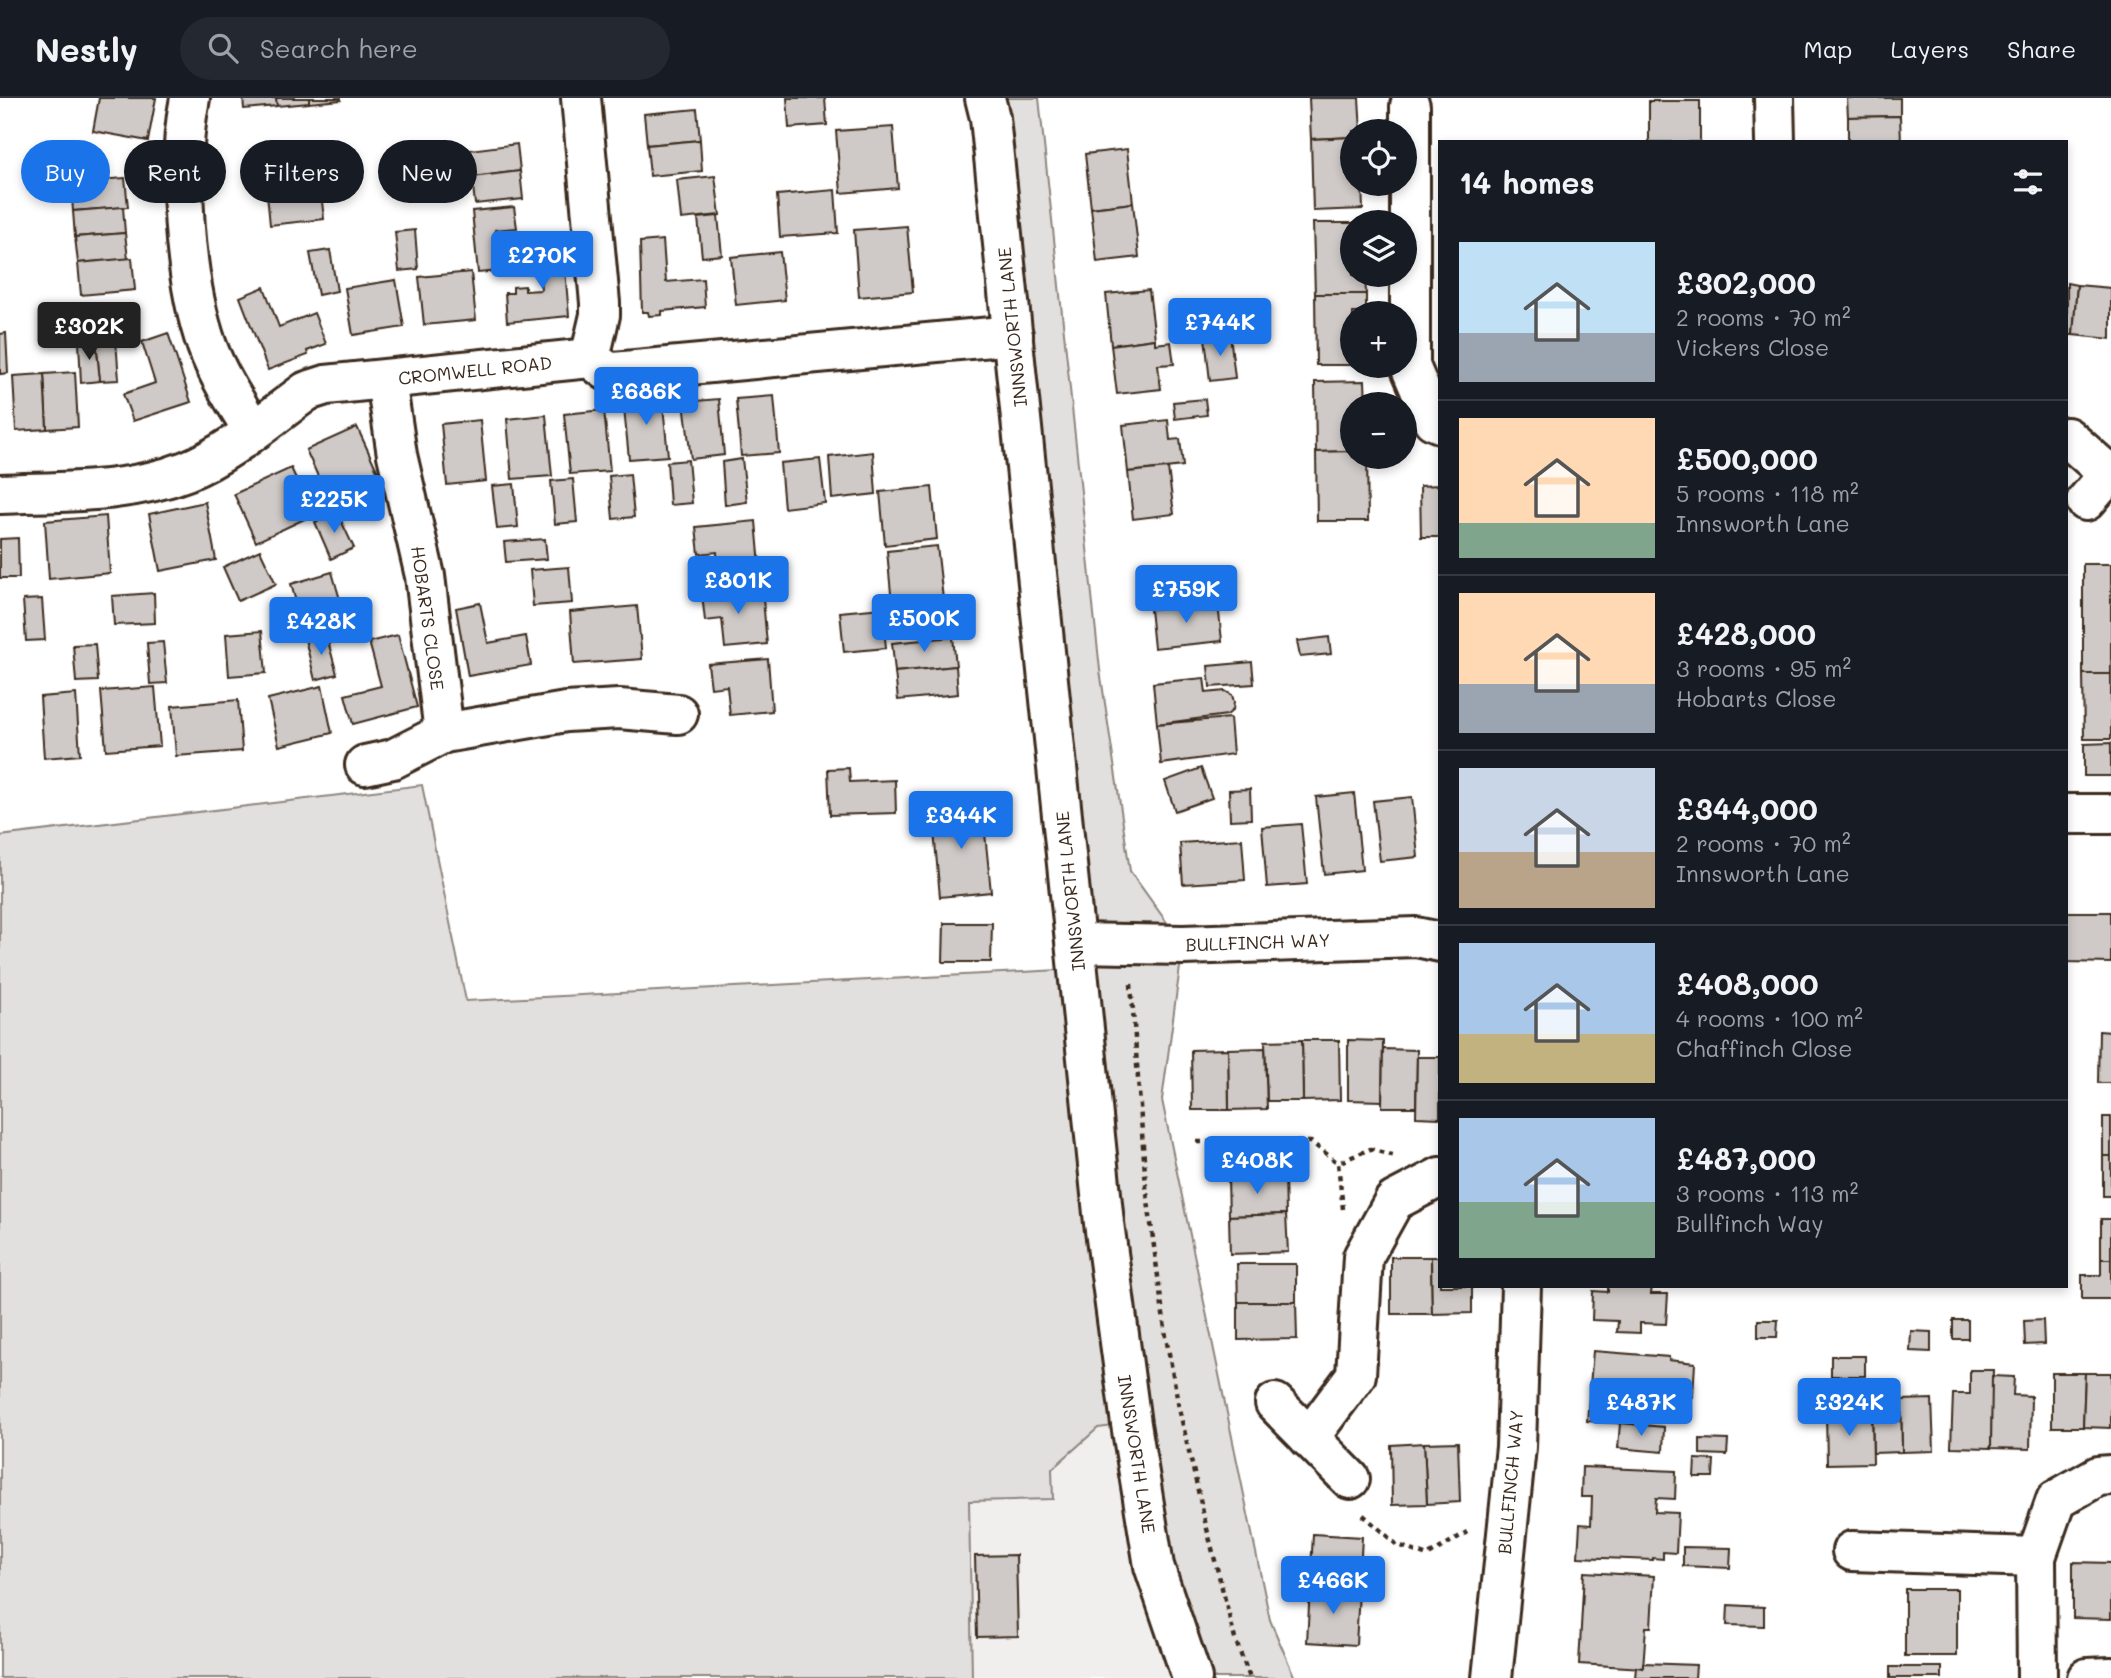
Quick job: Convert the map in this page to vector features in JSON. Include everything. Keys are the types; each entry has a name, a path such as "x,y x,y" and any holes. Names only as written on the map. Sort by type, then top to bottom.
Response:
{"street":[{"path":"190,98 185,123 183,172 187,243 196,306 207,346 223,382 253,430"},
{"path":"581,98 600,303 600,315 590,358"},
{"name":"INNSWORTH LANE","path":"985,98 990,118 1013,335 1104,1223 1131,1424 1154,1566 1192,1678"},
{"path":"1774,98 1775,140"},
{"path":"1410,106 1422,163 1410,366 1433,420 1438,422"},
{"name":"CROMWELL ROAD","path":"0,494 111,489 154,481 187,471 212,458 307,391 326,385 590,358 607,371 614,372 1013,335"},
{"name":"HOBARTS CLOSE","path":"386,380 397,455 425,576 444,733"},
{"path":"2068,438 2102,484"},
{"path":"365,765 393,759 444,733 594,709 678,714"},
{"path":"2068,814 2111,814"},
{"name":"BULLFINCH WAY","path":"1076,943 1183,944 1416,937 1438,942"},
{"path":"1309,1438 1356,1375 1363,1257 1394,1201 1438,1178"},
{"name":"BULLFINCH WAY","path":"1492,1678 1516,1447 1521,1288"},
{"path":"1275,1403 1350,1479"},
{"path":"2037,1678 2036,1557 2056,1500 2098,1476 2111,1475"},
{"path":"1852,1551 2036,1557"},
{"path":"2087,1678 2111,1677"}],"path":[{"path":"1128,943 1146,1186 1166,1337 1178,1408 1205,1521 1235,1639 1250,1678"},
{"path":"1197,1142 1311,1142 1338,1163"},
{"path":"1350,1479 1354,1507 1396,1544 1427,1556 1508,1511"}],"shaded area":[{"path":"985,98 1039,98 1100,670 1130,871 1183,945 1162,1100 1270,1620 1295,1678 1192,1678 1130,1424 1098,1428 1052,1469 1053,1499 969,1501 972,1678 0,1678 0,836 422,785 466,1001 1079,969"},
{"path":"1131,1424 1192,1678 972,1678 968,1501 1053,1499 1052,1470 1098,1428"}],"building":[{"path":"99,98 156,98 148,140 93,131"},
{"path":"243,98 276,98 277,106 244,109"},
{"path":"276,98 309,98 309,103 277,106"},
{"path":"309,98 341,98 341,100 309,103"},
{"path":"787,98 825,98 827,125 789,128"},
{"path":"1309,98 1359,98 1360,119 1340,119 1340,138 1311,139"},
{"path":"1847,98 1900,98 1900,116 1848,117"},
{"path":"1649,101 1700,101 1700,140 1649,140"},
{"path":"697,109 700,140 647,145 644,114"},
{"path":"1900,116 1901,140 1848,140 1848,117"},
{"path":"893,127 898,188 841,193 836,131"},
{"path":"1340,138 1340,196 1362,196 1363,209 1313,211 1311,139"},
{"path":"700,140 702,171 650,176 647,145"},
{"path":"517,144 520,171 477,176 477,149"},
{"path":"1127,149 1133,203 1091,208 1085,154"},
{"path":"520,171 523,199 475,204 477,176"},
{"path":"715,176 720,215 681,219 677,180"},
{"path":"124,178 124,203 128,203 128,207 73,211 72,203 110,203 110,179"},
{"path":"835,190 838,233 780,237 777,195"},
{"path":"268,203 322,203 324,219 270,225"},
{"path":"1133,203 1139,257 1097,262 1091,208"},
{"path":"123,207 125,233 75,237 73,211"},
{"path":"514,207 517,228 495,230 499,271 478,273 472,211"},
{"path":"718,216 722,255 702,257 698,218"},
{"path":"1313,223 1340,223 1340,287 1366,287 1366,294 1315,294"},
{"path":"907,226 913,292 859,297 854,230"},
{"path":"415,230 418,269 399,271 395,232"},
{"path":"125,233 128,259 78,263 75,237"},
{"path":"663,240 666,282 703,279 705,307 662,311 662,315 649,316 648,312 642,312 640,242"},
{"path":"563,245 569,316 507,322 505,293 513,293 513,287 525,286 525,291 541,290 538,247"},
{"path":"330,250 337,291 318,295 310,253"},
{"path":"780,252 785,300 736,305 731,257"},
{"path":"132,258 135,290 81,295 78,263"},
{"path":"471,272 476,320 424,325 419,277"},
{"path":"396,280 404,327 353,335 345,288"},
{"path":"2068,283 2077,285 2073,335 2068,335"},
{"path":"2077,285 2111,288 2111,339 2073,335"},
{"path":"264,287 279,327 314,313 326,344 307,351 308,355 268,370 240,297"},
{"path":"1149,290 1155,339 1111,345 1106,294"},
{"path":"1315,294 1366,294 1366,301 1340,301 1340,365 1316,365"},
{"path":"6,333 8,373 0,374 0,334"},
{"path":"168,333 191,402 133,421 123,394 155,383 142,342"},
{"path":"1230,334 1235,378 1210,381 1205,337"},
{"path":"1155,339 1155,344 1171,342 1174,364 1158,365 1161,389 1117,394 1111,345"},
{"path":"116,340 119,380 100,381 96,341"},
{"path":"96,341 100,381 81,383 79,342"},
{"path":"75,372 78,427 47,429 44,374"},
{"path":"44,374 47,429 16,431 13,376"},
{"path":"1365,381 1365,392 1340,392 1340,451 1316,452 1315,382"},
{"path":"662,395 668,456 629,459 623,398"},
{"path":"774,396 779,453 741,456 736,399"},
{"path":"719,399 724,455 691,459 684,402"},
{"path":"1205,399 1207,415 1175,419 1173,402"},
{"path":"604,410 610,471 570,474 564,414"},
{"path":"546,415 552,476 512,479 507,419"},
{"path":"480,420 486,481 447,485 441,424"},
{"path":"1168,420 1170,440 1180,439 1183,466 1128,472 1123,425"},
{"path":"357,427 382,481 331,505 306,450"},
{"path":"1340,451 1340,469 1367,469 1368,521 1317,521 1316,452"},
{"path":"873,452 876,494 832,499 829,457"},
{"path":"742,459 747,502 725,505 722,462"},
{"path":"820,459 825,503 784,508 780,463"},
{"path":"688,460 692,503 670,505 667,462"},
{"path":"291,468 313,515 256,542 234,494"},
{"path":"1168,468 1174,514 1133,519 1128,472"},
{"path":"630,474 634,517 613,519 609,476"},
{"path":"573,479 577,522 555,524 551,481"},
{"path":"514,484 518,527 497,529 492,486"},
{"path":"1438,485 1438,537 1421,537 1420,486"},
{"path":"932,487 937,539 885,545 880,492"},
{"path":"205,502 216,560 160,571 149,514"},
{"path":"337,512 354,548 331,559 315,522"},
{"path":"106,516 110,573 49,579 45,521"},
{"path":"756,521 761,577 719,581 717,552 699,554 696,527"},
{"path":"18,538 19,578 0,578 0,539"},
{"path":"545,539 547,559 506,562 504,542"},
{"path":"937,546 943,599 892,604 887,551"},
{"path":"260,550 276,584 238,601 223,567"},
{"path":"1197,564 1200,604 1150,609 1145,569"},
{"path":"2083,564 2111,564 2111,674 2083,674"},
{"path":"569,567 572,603 533,606 530,570"},
{"path":"332,572 343,610 302,623 291,584"},
{"path":"762,588 767,644 725,648 722,619 705,621 702,594"},
{"path":"154,593 155,623 114,625 112,596"},
{"path":"42,599 45,640 26,641 23,600"},
{"path":"480,603 488,643 526,636 531,665 468,676 456,608"},
{"path":"1218,603 1222,641 1154,648 1150,609"},
{"path":"637,606 642,659 574,664 570,612"},
{"path":"882,608 886,648 844,652 840,612"},
{"path":"262,631 266,673 229,676 226,634"},
{"path":"326,634 337,674 315,680 305,639"},
{"path":"398,635 417,707 353,724 345,695 381,686 369,642"},
{"path":"953,637 956,666 895,672 892,643"},
{"path":"1329,637 1331,654 1300,657 1297,641"},
{"path":"163,642 167,683 150,684 147,643"},
{"path":"95,644 98,681 76,682 73,645"},
{"path":"768,659 772,711 730,715 727,686 711,688 708,664"},
{"path":"1252,662 1254,684 1210,687 1208,666"},
{"path":"956,666 958,694 898,700 895,672"},
{"path":"2083,674 2111,674 2111,739 2084,739"},
{"path":"1204,678 1206,693 1225,691 1232,695 1233,710 1227,715 1157,724 1153,683"},
{"path":"322,686 332,733 279,746 268,699"},
{"path":"155,687 160,746 106,750 101,691"},
{"path":"76,694 80,755 44,758 40,697"},
{"path":"238,700 242,751 176,756 172,706"},
{"path":"1230,718 1233,754 1161,764 1157,724"},
{"path":"2111,743 2111,776 2084,776 2084,744"},
{"path":"849,768 850,782 895,780 896,813 830,815 828,769"},
{"path":"1201,768 1212,798 1175,811 1165,781"},
{"path":"1250,789 1251,819 1230,820 1229,790"},
{"path":"1354,793 1362,870 1324,874 1316,797"},
{"path":"1412,797 1418,857 1380,861 1373,801"},
{"path":"982,804 991,892 940,897 932,809"},
{"path":"1301,824 1307,884 1267,887 1262,827"},
{"path":"1242,839 1245,880 1183,884 1180,843"},
{"path":"2068,912 2111,912 2111,963 2068,962"},
{"path":"944,923 992,923 991,962 943,962"},
{"path":"2099,1031 2111,1032 2111,1083 2098,1083"},
{"path":"1302,1040 1339,1040 1340,1100 1303,1101"},
{"path":"1302,1040 1303,1101 1267,1101 1265,1041"},
{"path":"1348,1040 1383,1041 1382,1101 1348,1100"},
{"path":"1265,1048 1267,1109 1229,1110 1228,1049"},
{"path":"1228,1049 1229,1110 1192,1110 1191,1050"},
{"path":"1383,1049 1417,1050 1416,1107 1382,1107"},
{"path":"1417,1057 1438,1057 1438,1118 1416,1117"},
{"path":"2103,1117 2111,1117 2111,1156 2103,1156"},
{"path":"2103,1156 2111,1156 2111,1196 2103,1196"},
{"path":"1285,1176 1286,1214 1229,1216 1228,1178"},
{"path":"1286,1214 1288,1252 1230,1254 1229,1216"},
{"path":"2101,1219 2111,1219 2111,1259 2101,1259"},
{"path":"1391,1257 1431,1257 1432,1314 1391,1314"},
{"path":"1431,1257 1438,1257 1438,1288 1472,1288 1472,1313 1432,1314"},
{"path":"2101,1259 2111,1259 2111,1299 2082,1299 2082,1275 2101,1275"},
{"path":"1237,1264 1296,1264 1296,1302 1238,1302"},
{"path":"1608,1288 1652,1288 1651,1294 1668,1294 1666,1324 1640,1323 1640,1333 1617,1332 1618,1321 1592,1320 1593,1291 1608,1292"},
{"path":"1238,1302 1296,1302 1297,1339 1238,1340"},
{"path":"1758,1320 1778,1320 1777,1337 1758,1337"},
{"path":"1953,1320 1968,1320 1968,1339 1953,1339"},
{"path":"2043,1320 2044,1344 2025,1345 2024,1321"},
{"path":"1911,1331 1931,1332 1931,1352 1910,1351"},
{"path":"1593,1351 1669,1357 1669,1360 1695,1363 1693,1397 1666,1395 1665,1403 1645,1402 1643,1425 1587,1421"},
{"path":"1831,1356 1865,1356 1865,1376 1831,1376"},
{"path":"1970,1370 1993,1370 1991,1448 1951,1447 1953,1394 1970,1394"},
{"path":"2052,1373 2085,1373 2083,1427 2052,1427"},
{"path":"2085,1373 2111,1373 2111,1428 2083,1427"},
{"path":"1992,1376 2014,1377 2013,1395 2031,1396 2030,1449 1991,1448"},
{"path":"1932,1399 1934,1451 1902,1452 1901,1400"},
{"path":"1901,1400 1902,1452 1873,1453 1872,1401"},
{"path":"1872,1412 1873,1463 1827,1464 1826,1413"},
{"path":"1620,1423 1664,1427 1663,1452 1618,1448"},
{"path":"1700,1439 1728,1440 1727,1455 1700,1454"},
{"path":"1458,1442 1460,1502 1427,1504 1424,1443"},
{"path":"1424,1443 1427,1504 1392,1505 1391,1445"},
{"path":"1695,1459 1714,1460 1713,1477 1694,1477"},
{"path":"1582,1467 1676,1471 1675,1499 1656,1498 1655,1512 1678,1513 1676,1553 1663,1552 1663,1559 1653,1560 1578,1557 1580,1524 1591,1525 1592,1497 1581,1497"},
{"path":"1313,1534 1362,1537 1359,1591 1310,1588"},
{"path":"1683,1547 1731,1548 1730,1568 1683,1566"},
{"path":"1016,1555 1018,1636 977,1637 975,1556"},
{"path":"2073,1562 2111,1563 2111,1619 2073,1618"},
{"path":"1584,1572 1654,1576 1651,1627 1646,1627 1643,1668 1579,1664"},
{"path":"1310,1588 1359,1591 1356,1645 1307,1642"},
{"path":"1905,1589 1957,1589 1957,1656 1905,1656"},
{"path":"1728,1605 1764,1607 1764,1626 1727,1625"},
{"path":"1643,1663 1696,1665 1695,1678 1635,1678 1636,1667 1643,1668"},
{"path":"1890,1667 1942,1667 1942,1678 1890,1678"}]}
